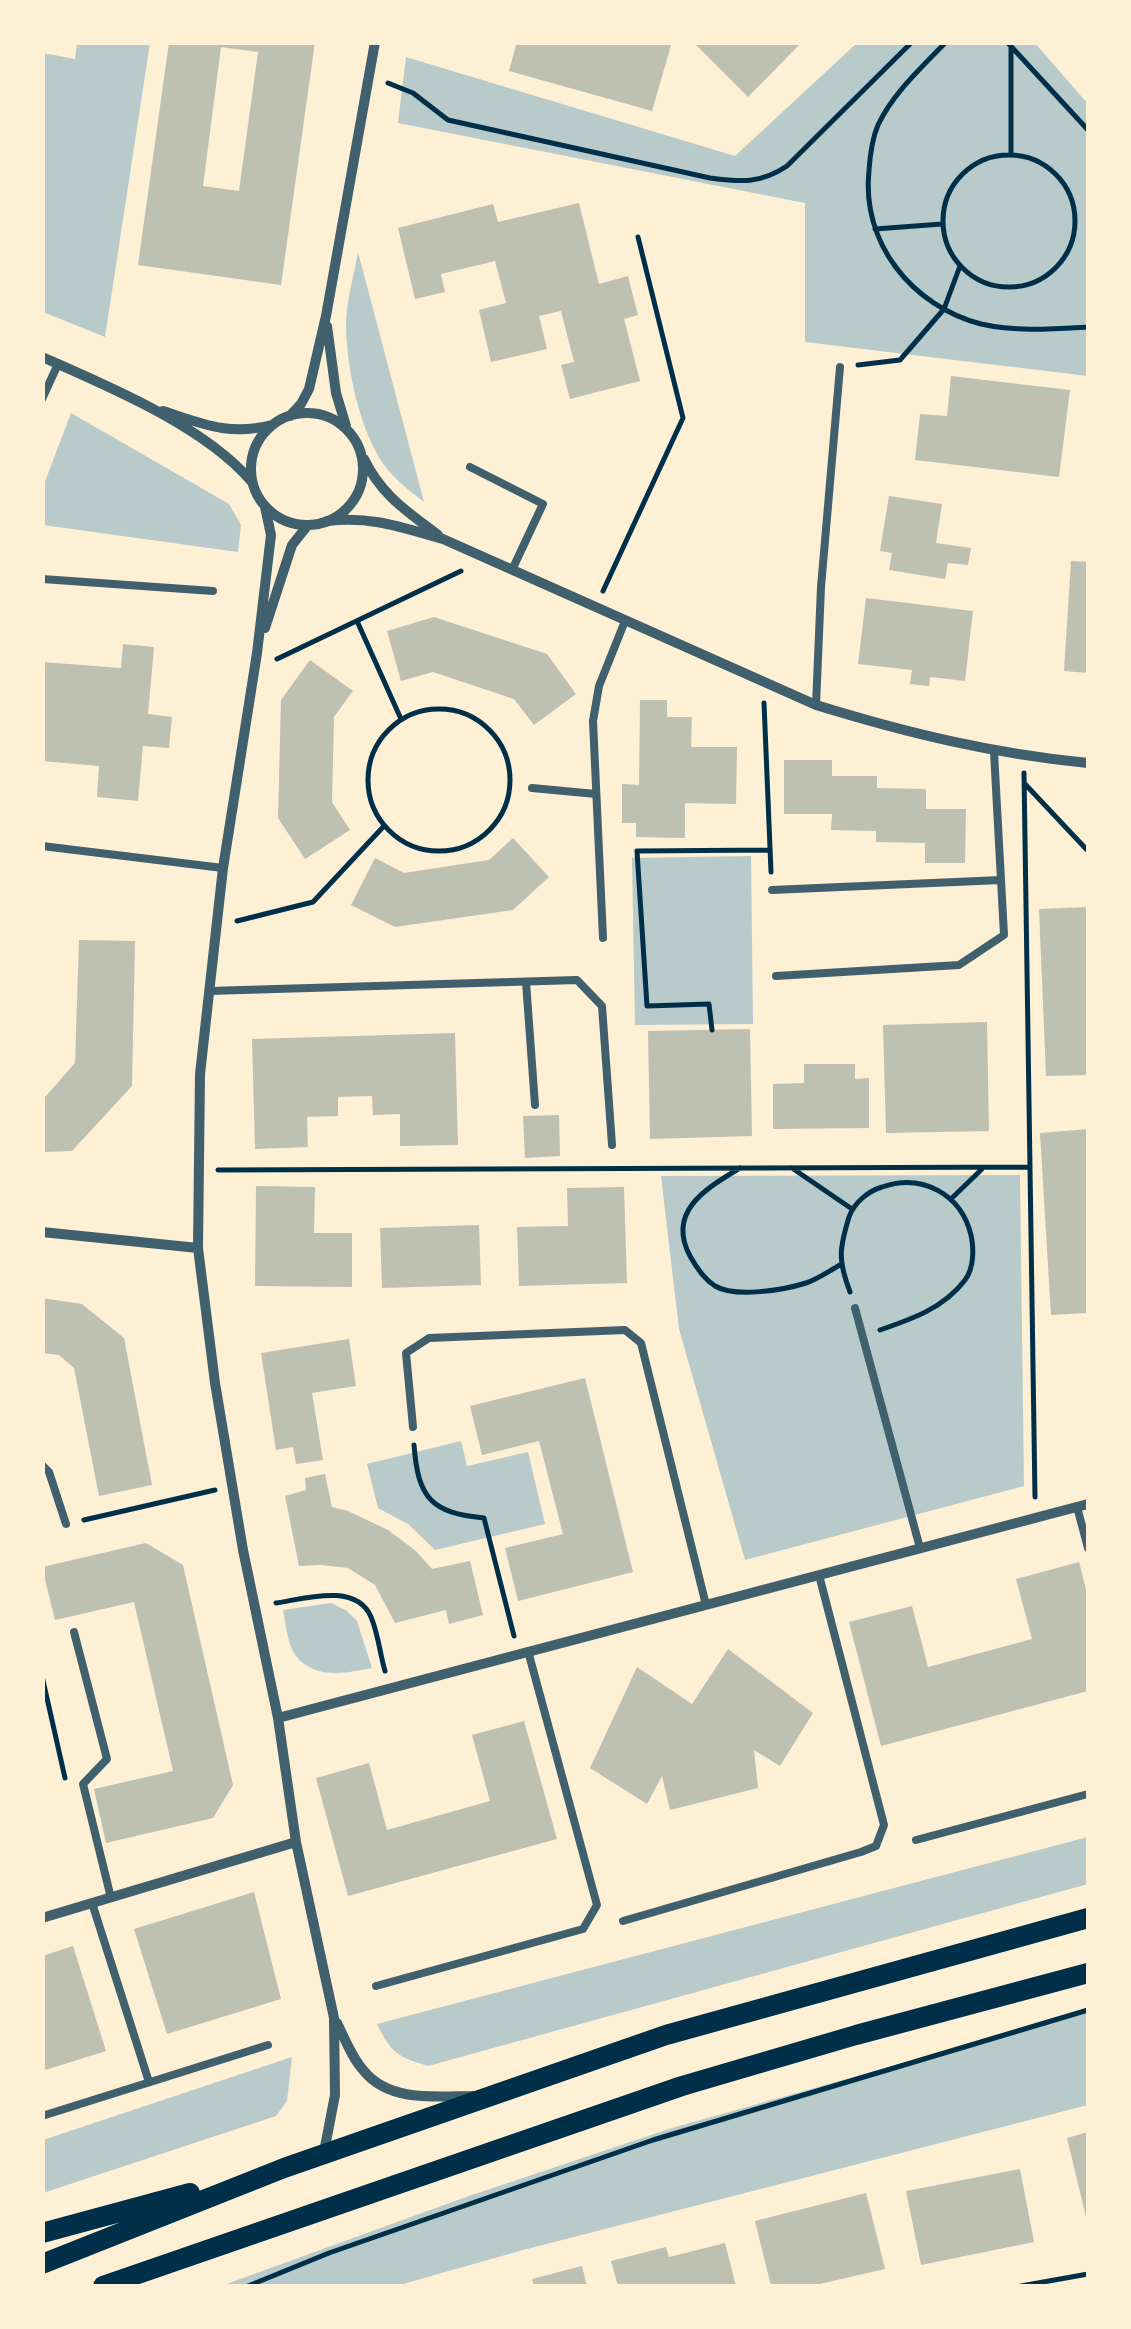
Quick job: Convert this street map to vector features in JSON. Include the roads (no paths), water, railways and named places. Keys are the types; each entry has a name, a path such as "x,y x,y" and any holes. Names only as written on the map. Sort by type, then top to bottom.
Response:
{"main road":[{"path":"42,2264 284,2168 666,2035 1088,1918"},
{"path":"103,2286 682,2086 1088,1973"},
{"path":"42,2234 284,2168"}],"street":[{"path":"290,416 309,389 326,316 375,42"},
{"path":"326,316 336,393 348,432 386,494 443,539"},
{"path":"42,356 143,404 218,448 252,482"},
{"path":"143,404 218,430 254,430 300,414 320,415 348,432"},
{"path":"273,425 258,441 250,472 254,490 265,507 288,522 308,525 354,518 443,539 816,706 994,752 1088,763"},
{"path":"327,522 343,512 356,496 362,477 358,448"},
{"path":"265,507 271,536 223,868 200,1074 198,1248 232,1486 278,1718 296,1842 334,2018 335,2096 324,2154"},
{"path":"257,653 292,545 308,525"},
{"path":"42,1232 198,1248"},
{"path":"278,1718 1083,1506"},
{"path":"42,1918 296,1842"},
{"path":"334,2018 367,2076 392,2092 423,2097 492,2095"}],"lane":[{"path":"42,398 58,364"},
{"path":"816,706 820,587 840,367"},
{"path":"470,467 543,504 512,570"},
{"path":"42,579 213,590"},
{"path":"603,938 592,721 599,686 625,621"},
{"path":"776,976 960,965 1004,936 994,752"},
{"path":"532,788 596,794"},
{"path":"42,846 223,868"},
{"path":"772,890 1001,880"},
{"path":"210,991 577,980 602,1006 612,1145"},
{"path":"526,982 535,1105"},
{"path":"855,1308 920,1548"},
{"path":"413,1427 406,1353 429,1338 626,1330 641,1343 706,1605"},
{"path":"42,1465 49,1472 66,1524"},
{"path":"1083,1506 1088,1548"},
{"path":"622,1921 876,1846 884,1825 819,1575"},
{"path":"74,1632 107,1758 84,1784 111,1898"},
{"path":"376,1986 583,1929 597,1906 524,1653"},
{"path":"916,1840 1088,1794"},
{"path":"92,1903 148,2082"},
{"path":"42,2116 268,2045"}]}
